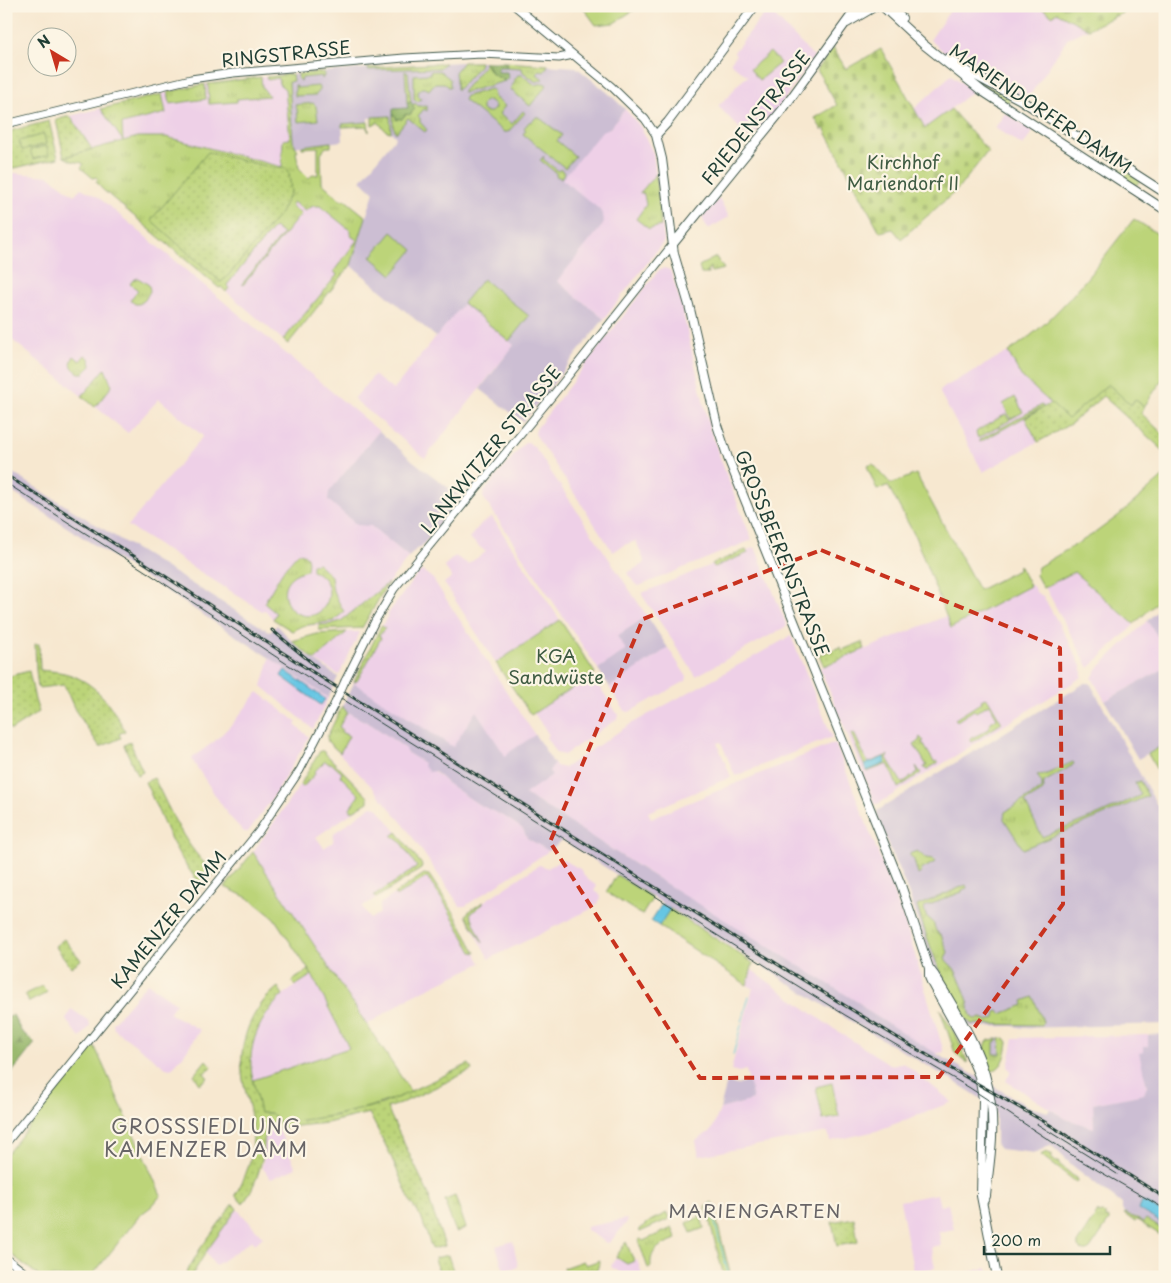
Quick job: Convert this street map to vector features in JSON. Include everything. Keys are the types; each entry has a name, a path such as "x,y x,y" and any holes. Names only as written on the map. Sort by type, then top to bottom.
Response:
{"main road":[{"path":"515,6 616,90 644,119 656,135 668,122 755,6"},
{"name":"FRIEDENSTRASSE","path":"673,244 783,110 858,6"},
{"path":"845,24 876,6"},
{"name":"MARIENDORFER DAMM","path":"882,6 922,43 982,91 1165,210"},
{"name":"MARIENDORFER DAMM","path":"890,6 929,44 953,62 1019,99 1165,193"},
{"name":"RINGSTRASSE","path":"6,124 191,79 233,73 433,56 487,54 558,58 573,55"},
{"name":"GROSSBEERENSTRASSE","path":"656,135 662,159 673,244 724,446 899,881 929,968 929,977 980,1072 991,1104 992,1122 986,1196 983,1202 997,1277"},
{"name":"LANKWITZER STRASSE","path":"335,703 378,616 394,590 570,375 673,244"},
{"name":"KAMENZER DAMM","path":"6,1143 259,831 300,770 335,703"},
{"path":"6,1258 30,1277"},
{"path":"6,1268 17,1277"}],"highlighted area":[{"path":"821,550 1060,648 1063,904 939,1077 700,1078 550,842 643,619"}],"shaded area":[{"path":"953,6 1039,6 1053,16 1056,12 1088,29 1068,38 1026,101 948,55 930,40"},
{"path":"768,9 814,57 778,108 750,139 718,106 748,76 730,63 736,55 734,52"},
{"path":"463,62 576,67 625,109 610,128 602,131 562,179 599,209 604,221 602,226 557,281 604,319 523,422 480,389 514,345 463,304 436,337 351,265 374,192 361,180 396,137 391,132 390,116 368,118 368,122 342,124 343,141 292,147 286,75"},
{"path":"286,75 291,139 283,141 283,167 166,137 138,137 92,149 70,116 190,87 232,80"},
{"path":"951,75 973,91 925,129 914,109"},
{"path":"625,109 640,126 653,153 664,241 604,319 557,281 497,157 610,128"},
{"path":"1005,113 1033,131 1023,146 995,128"},
{"path":"6,174 49,176 74,195 81,188 98,197 379,431 330,492 409,557 388,583 341,621 331,624 302,626 292,631 273,619 266,611 262,611 128,526 203,436 159,399 128,433 6,335"},
{"path":"309,179 358,220 357,240 334,271 337,274 283,340 221,287"},
{"path":"719,198 729,217 708,229 702,218"},
{"path":"664,268 670,270 680,300 710,430 752,540 639,586 635,584 627,573 645,563 636,541 624,545 613,552 535,434 536,429 658,271"},
{"path":"463,303 514,345 425,458 354,399 374,375 393,390"},
{"path":"1008,352 1022,376 1072,423 983,472 940,393 941,389"},
{"path":"379,431 413,461 462,498 420,548 417,548 409,557 371,526 357,525 328,500 329,492"},
{"path":"525,442 528,442 535,448 647,616 618,636 627,650 598,669 483,497 484,492"},
{"path":"6,469 270,632 277,625 300,650 338,677 328,698 270,658 6,488"},
{"path":"492,517 560,620 496,663 444,583 452,577 444,566 455,556 468,564 486,552 469,538 480,525"},
{"path":"755,547 787,626 696,676 642,593"},
{"path":"423,571 433,579 554,764 564,768 629,725 791,636 832,737 735,776 721,742 717,743 731,777 648,812 651,818 835,743 905,922 944,1052 935,1054 866,1010 861,1004 761,944 353,683 390,611 419,572"},
{"path":"1074,572 1134,625 1089,668 1045,587"},
{"path":"1032,585 1037,593 1043,596 1068,640 1082,668 1082,677 878,804 874,804 871,792 820,668 946,616 952,628"},
{"path":"1165,603 1165,647 1147,621"},
{"path":"647,616 668,648 610,687 598,669 626,650 617,636"},
{"path":"1147,621 1165,647 1165,668 1105,701 1092,678 1097,669"},
{"path":"347,632 360,632 339,675 315,660"},
{"path":"668,648 687,677 686,681 629,712 625,711 609,687"},
{"path":"270,658 328,698 313,729 262,686"},
{"path":"1165,668 1165,744 1138,759 1105,701"},
{"path":"592,675 618,715 617,719 564,755 556,753 546,737 549,735 534,713"},
{"path":"354,683 453,747 476,711 506,757 508,753 535,735 554,764 549,771 552,775 525,794 642,869 861,1004 866,1010 937,1054 1030,1107 1048,1112 1050,1109 1066,1119 1094,1128 1093,1104 1144,1094 1147,1086 1139,1053 1144,1052 1144,1046 1148,1046 1148,1035 1165,1034 1165,1236 1137,1218 1125,1213 1122,1210 1122,1204 1073,1166 1051,1145 1035,1153 1000,1149 996,1144 996,1108 955,1082 825,1006 562,840 549,851 527,838 523,829 507,818 478,804 447,783 434,771 429,772 423,765 424,763 406,752 405,748 372,725 347,712 342,706"},
{"path":"1085,683 1090,683 1157,805 1165,798 1165,1024 1024,1028 1012,1026 972,1027 966,1023 941,980 931,958 910,897 877,816 877,811"},
{"path":"258,692 297,722 295,725 309,737 272,799 248,832 244,832 229,816 192,760 193,757 215,741 232,724"},
{"path":"345,708 347,712 372,725 406,749 406,752 424,763 447,783 478,804 507,818 523,829 527,838 549,851 465,906 460,906 404,825 373,788 328,742 327,737"},
{"path":"320,751 329,756 368,797 368,802 316,837 324,848 333,842 334,833 372,806 377,807 422,865 421,869 362,907 370,919 379,913 380,904 424,874 429,875 453,911 481,963 410,997 367,1025 253,852 294,794"},
{"path":"562,859 580,869 587,879 597,886 594,891 600,894 601,898 598,903 593,908 489,959 466,916 468,912 539,865 548,868"},
{"path":"752,970 831,1027 891,1065 905,1064 952,1102 876,1131 845,1138 830,1141 828,1132 699,1156 696,1141 712,1130 720,1109 753,1100 746,1070 739,1072 731,1070 753,988 747,985"},
{"path":"312,975 350,1048 253,1080 251,1068 252,1049 254,1038 262,1020 273,1004 283,995"},
{"path":"147,983 176,1003 169,1013 200,1030 183,1056 171,1069 166,1068 114,1029 113,1023"},
{"path":"71,1009 89,1021 90,1026 80,1038 66,1020"},
{"path":"1148,1035 1148,1046 1141,1057 1147,1087 1144,1094 1093,1104 1094,1128 1066,1119 1006,1081 1011,1071 1008,1067 1014,1038"},
{"path":"1005,1038 1008,1042 1004,1060 998,1068 991,1072 985,1045 991,1039"},
{"path":"749,1081 753,1100 720,1109 727,1082 737,1085"},
{"path":"277,1126 296,1168 271,1179 262,1167 265,1127"},
{"path":"937,1194 940,1206 948,1204 954,1229 939,1232 941,1245 931,1247 935,1268 918,1272 913,1269 900,1201"},
{"path":"237,1209 263,1237 255,1244 252,1240 215,1266 206,1252"},
{"path":"626,1219 627,1222 607,1243 586,1230 586,1227"},
{"path":"513,1241 518,1267 504,1271 496,1246"},
{"path":"615,1258 626,1263 637,1260 642,1273 629,1277 611,1267"},
{"path":"986,1268 991,1277 947,1277"}],"green space":[{"path":"582,6 613,6 615,9 619,6 640,6 614,23 596,25"},
{"path":"1039,6 1137,6 1088,29 1056,12 1053,16"},
{"name":"Kirchhof Mariendorf II","path":"833,48 846,69 881,49 925,128 951,109 988,151 958,189 901,239 893,229 880,232 824,128 822,130 815,118 837,105 817,70"},
{"path":"770,52 780,63 759,80 750,69"},
{"path":"463,62 480,62 479,66 457,90 455,72"},
{"path":"484,62 505,62 507,67 498,67 498,72 507,72 508,78 505,81 491,73"},
{"path":"505,62 548,65 544,72 540,70 537,74 543,79 536,82 523,72 522,68 507,67"},
{"path":"445,63 440,68 368,70 368,68"},
{"path":"484,63 489,67 491,73 505,81 463,93 483,67"},
{"path":"405,71 408,73 411,102 407,103"},
{"path":"430,71 440,71 450,79 450,88 444,83 435,83 429,90 421,88 418,96 421,99 418,102 414,99 414,75 430,74"},
{"path":"324,72 322,79 322,76 302,78 301,81 298,79 298,74"},
{"path":"292,74 293,81 289,82 293,141 298,151 296,152 299,168 309,178 313,174 318,175 318,147 302,148 302,146 331,142 331,147 326,147 321,153 322,183 341,200 344,199 366,217 351,265 288,344 283,340 337,275 334,271 357,240 351,236 351,231 320,206 313,206 305,211 293,202 291,206 301,214 243,285 283,234 274,227 227,285 229,288 226,292 102,189 96,181 98,179 96,177 93,178 81,168 84,164 64,157 138,137 166,137 282,167 283,140 290,139 285,89 279,84 278,78 268,80 266,77"},
{"path":"518,75 522,75 535,85 544,83 547,85 530,106 510,89"},
{"path":"261,77 262,87 269,96 237,99 237,102 209,104 208,84"},
{"path":"972,78 1011,98 1007,104"},
{"path":"205,84 206,99 170,104 168,92"},
{"path":"295,85 297,88 318,86 320,90 316,95 295,96"},
{"path":"490,89 493,90 494,97 505,106 499,114 512,124 523,111 525,113 508,132 504,132 464,100 466,96","holes":["489,100 494,104 495,108 491,112 485,112 482,110 482,104"]},
{"path":"162,94 166,113 122,124 123,141 101,109"},
{"path":"411,102 414,105 412,107 415,109 409,115 406,114 401,120 399,118 396,120 396,116 393,115 393,109 408,108 407,103"},
{"path":"313,103 316,106 318,120 298,122 295,105"},
{"path":"415,103 418,106 427,106 427,111 424,109 418,116 420,122 427,130 425,132 408,118 396,133 393,126 393,115 396,116 397,120 406,114 411,114"},
{"path":"70,116 92,149 64,157 56,120"},
{"path":"390,116 391,132 386,131 378,122 372,125 372,117"},
{"path":"537,116 562,135 557,141 575,156 565,168 523,134 526,130 524,128"},
{"path":"49,121 58,158 6,170 6,132"},
{"path":"368,122 369,132 366,126 342,127 342,124"},
{"path":"44,134 46,144 22,150 19,141"},
{"path":"46,146 49,155 33,159 30,150"},
{"path":"208,152 274,168 284,168 289,173 291,191 279,215 221,282 151,220"},
{"path":"544,156 543,159 558,171 561,169 564,173 561,178 556,176 556,173 540,160"},
{"path":"1115,165 1140,180 1136,186 1112,170"},
{"path":"656,174 661,226 649,229 636,219 646,205 644,194 640,193"},
{"path":"1134,219 1164,238 1160,243 1165,246 1165,375 1144,407 1135,399 1131,405 1108,384 1068,419 1021,376 1008,352 1045,323 1061,307"},
{"path":"392,232 413,250 392,275 371,257"},
{"path":"716,257 724,269 712,272 710,271 711,267 706,272 709,274 701,274 699,266"},
{"path":"138,278 149,285 150,291 145,300 135,304 130,300 138,290 130,284"},
{"path":"483,279 529,316 509,341 463,303"},
{"path":"85,355 90,359 91,366 84,373 79,373 73,368 72,361 74,356 80,361"},
{"path":"105,369 112,386 95,407 82,396"},
{"path":"1108,384 1131,404 1135,399 1144,407 1141,413 1165,436 1165,452 1103,396 1072,423 1038,442 1025,418 1051,403 1068,418"},
{"path":"1015,397 1023,412 1011,419 1003,404"},
{"path":"1042,405 1043,407 980,442 979,440"},
{"path":"1006,414 1010,420 978,438 977,431"},
{"path":"873,464 891,484 916,474 979,590 1018,570 1019,565 1030,586 951,628 914,534 888,486 877,490 867,466"},
{"path":"1165,475 1165,595 1134,624 1074,572 1043,588 1036,575 1038,567 1095,533 1118,516"},
{"path":"746,550 748,553 717,566 714,567 712,564"},
{"path":"298,553 306,556 308,561 307,570 292,577 286,584 285,594 289,607 299,614 309,616 324,608 329,592 327,583 321,576 312,571 312,564 318,563 331,576 333,591 344,612 333,621 302,626 292,631 273,619 276,613 264,603 284,569"},
{"path":"388,583 362,628 319,630 319,625 341,621"},
{"name":"KGA Sandwüste","path":"560,620 595,673 531,715 496,663"},
{"path":"381,626 385,628 379,636 381,638 357,681 354,682"},
{"path":"347,632 315,660 292,641 317,634"},
{"path":"862,642 865,649 824,666 819,655 840,647 842,650"},
{"path":"35,644 39,644 40,670 61,672 75,676 101,695 125,731 119,734 121,738 100,747 75,710 64,685 38,688"},
{"path":"29,671 39,712 11,730 6,723 6,677"},
{"path":"988,699 1002,723 972,742 970,739 989,729 989,723 997,718 989,704 976,712 974,710 957,721 955,719 982,702 981,700"},
{"path":"342,706 347,712 339,727 342,729 341,732 349,736 340,753 328,742 327,737"},
{"path":"854,733 868,763 888,755 887,758 902,783 918,772 916,766 921,773 898,788 888,764 867,772 851,734"},
{"path":"920,737 924,741 922,742 934,762 937,761 938,763 926,770 924,767 927,766 914,744 920,740"},
{"path":"130,742 143,772 137,775 124,745"},
{"path":"1165,744 1165,775 1158,772 1148,754"},
{"path":"320,751 323,751 368,797 368,802 351,812 350,808 359,795 340,776 342,773 331,763 329,764 325,761 303,787 300,785"},
{"path":"1073,762 1074,764 1044,782 1043,791 1025,802 1042,837 1141,795 1135,783 1140,781 1148,796 1023,849 1004,819 1005,812 1042,789 1042,783 1037,775 1047,774"},
{"path":"154,778 187,841 204,863 215,873 204,887 185,864 163,823 145,782"},
{"path":"397,832 422,865 421,869 376,898 374,896 417,867 403,844 392,836"},
{"path":"917,851 926,858 933,859 935,862 921,870 922,872 918,875 914,860 909,854"},
{"path":"253,852 411,1092 361,1109 311,1119 276,1122 275,1117 271,1113 260,1113 253,1080 349,1048 312,975 274,918 250,899 225,887"},
{"path":"424,874 429,875 453,911 476,953 472,952 447,907 427,877 397,896 394,894"},
{"path":"617,875 651,897 652,899 642,915 606,892"},
{"path":"966,885 967,888 962,890 962,892 924,907 924,909 926,916 933,922 936,931 941,935 948,952 945,958 959,977 971,1015 974,1019 982,1018 988,1021 995,1018 996,1012 999,1011 1001,1014 1024,1005 1023,1001 1033,997 1043,1021 1042,1025 971,1024 964,1016 934,955 917,906"},
{"path":"483,902 470,914 483,943 466,916 468,912"},
{"path":"670,909 753,963 747,985 659,926"},
{"path":"64,939 81,960 71,967 55,946"},
{"path":"308,970 312,975 295,986 292,981"},
{"path":"42,986 47,991 45,994 29,1002 25,994"},
{"path":"278,987 283,995 261,1023 256,1033 251,1056 251,1068 257,1092 265,1113 271,1113 275,1117 276,1122 333,1116 382,1104 469,1064 472,1070 400,1104 387,1108 429,1195 445,1246 432,1249 421,1217 411,1203 390,1154 369,1113 327,1123 278,1128 277,1126 265,1127 264,1148 257,1177 243,1204 235,1195 248,1167 253,1145 250,1108 243,1080 242,1054 244,1041 253,1017 268,996"},
{"path":"940,1009 958,1039 968,1063 955,1053"},
{"path":"13,1015 21,1031 35,1043 6,1080 6,1018"},
{"path":"1005,1038 1008,1042 1004,1060 996,1070 991,1072 985,1051 986,1043 989,1040 997,1039 994,1042 994,1054 1001,1054 1000,1039"},
{"path":"94,1045 161,1195 152,1206 140,1215 91,1277 40,1277 6,1250 6,1155"},
{"path":"206,1060 212,1067 204,1073 208,1078 200,1084 194,1075"},
{"path":"832,1083 839,1117 823,1120 816,1087"},
{"path":"1046,1152 1053,1155 1051,1158 1059,1162 1078,1180 1076,1182 1041,1155"},
{"path":"455,1196 466,1228 456,1232 445,1200"},
{"path":"712,1202 731,1277 724,1277 706,1207"},
{"path":"233,1204 237,1209 206,1252 191,1277 184,1277 200,1249"},
{"path":"696,1207 699,1209 704,1228 691,1233 687,1223 700,1217"},
{"path":"1098,1212 1098,1214 1105,1214 1109,1221 1090,1249 1082,1251 1078,1247 1078,1242"},
{"path":"667,1213 669,1219 640,1232 639,1229"},
{"path":"1125,1213 1143,1222 1146,1219 1165,1231 1165,1238 1137,1220 1135,1222"},
{"path":"854,1218 858,1242 837,1246 832,1222"},
{"path":"672,1228 677,1239 666,1243 654,1252 651,1267 648,1268 638,1240 641,1239 643,1241"},
{"path":"626,1242 634,1261 627,1264 616,1257"},
{"path":"448,1255 455,1277 440,1277 435,1258"},
{"path":"600,1260 595,1277 579,1275 578,1277 566,1277 563,1268 583,1261 586,1265"}],"water":[{"path":"285,670 325,699 321,705 281,676"},
{"path":"884,757 886,763 867,771 864,765"},
{"path":"662,904 670,909 659,926 651,921"},
{"path":"1142,1202 1165,1214 1165,1225 1139,1210"}],"waterway":[{"path":"733,1055 749,996"},
{"path":"710,1204 729,1277"}],"tram line":[{"path":"6,483 287,664 793,983 970,1088 1078,1159 1165,1209"},
{"path":"1037,1124 1117,1174"}],"railway":[{"path":"6,475 311,671 790,972 908,1044 1050,1125 1165,1198"},
{"path":"272,630 317,667"}],"district":[{"name":"GROSSSIEDLUNG KAMENZER DAMM","path":"206,1138"},
{"name":"MARIENGARTEN","path":"755,1210"}]}
